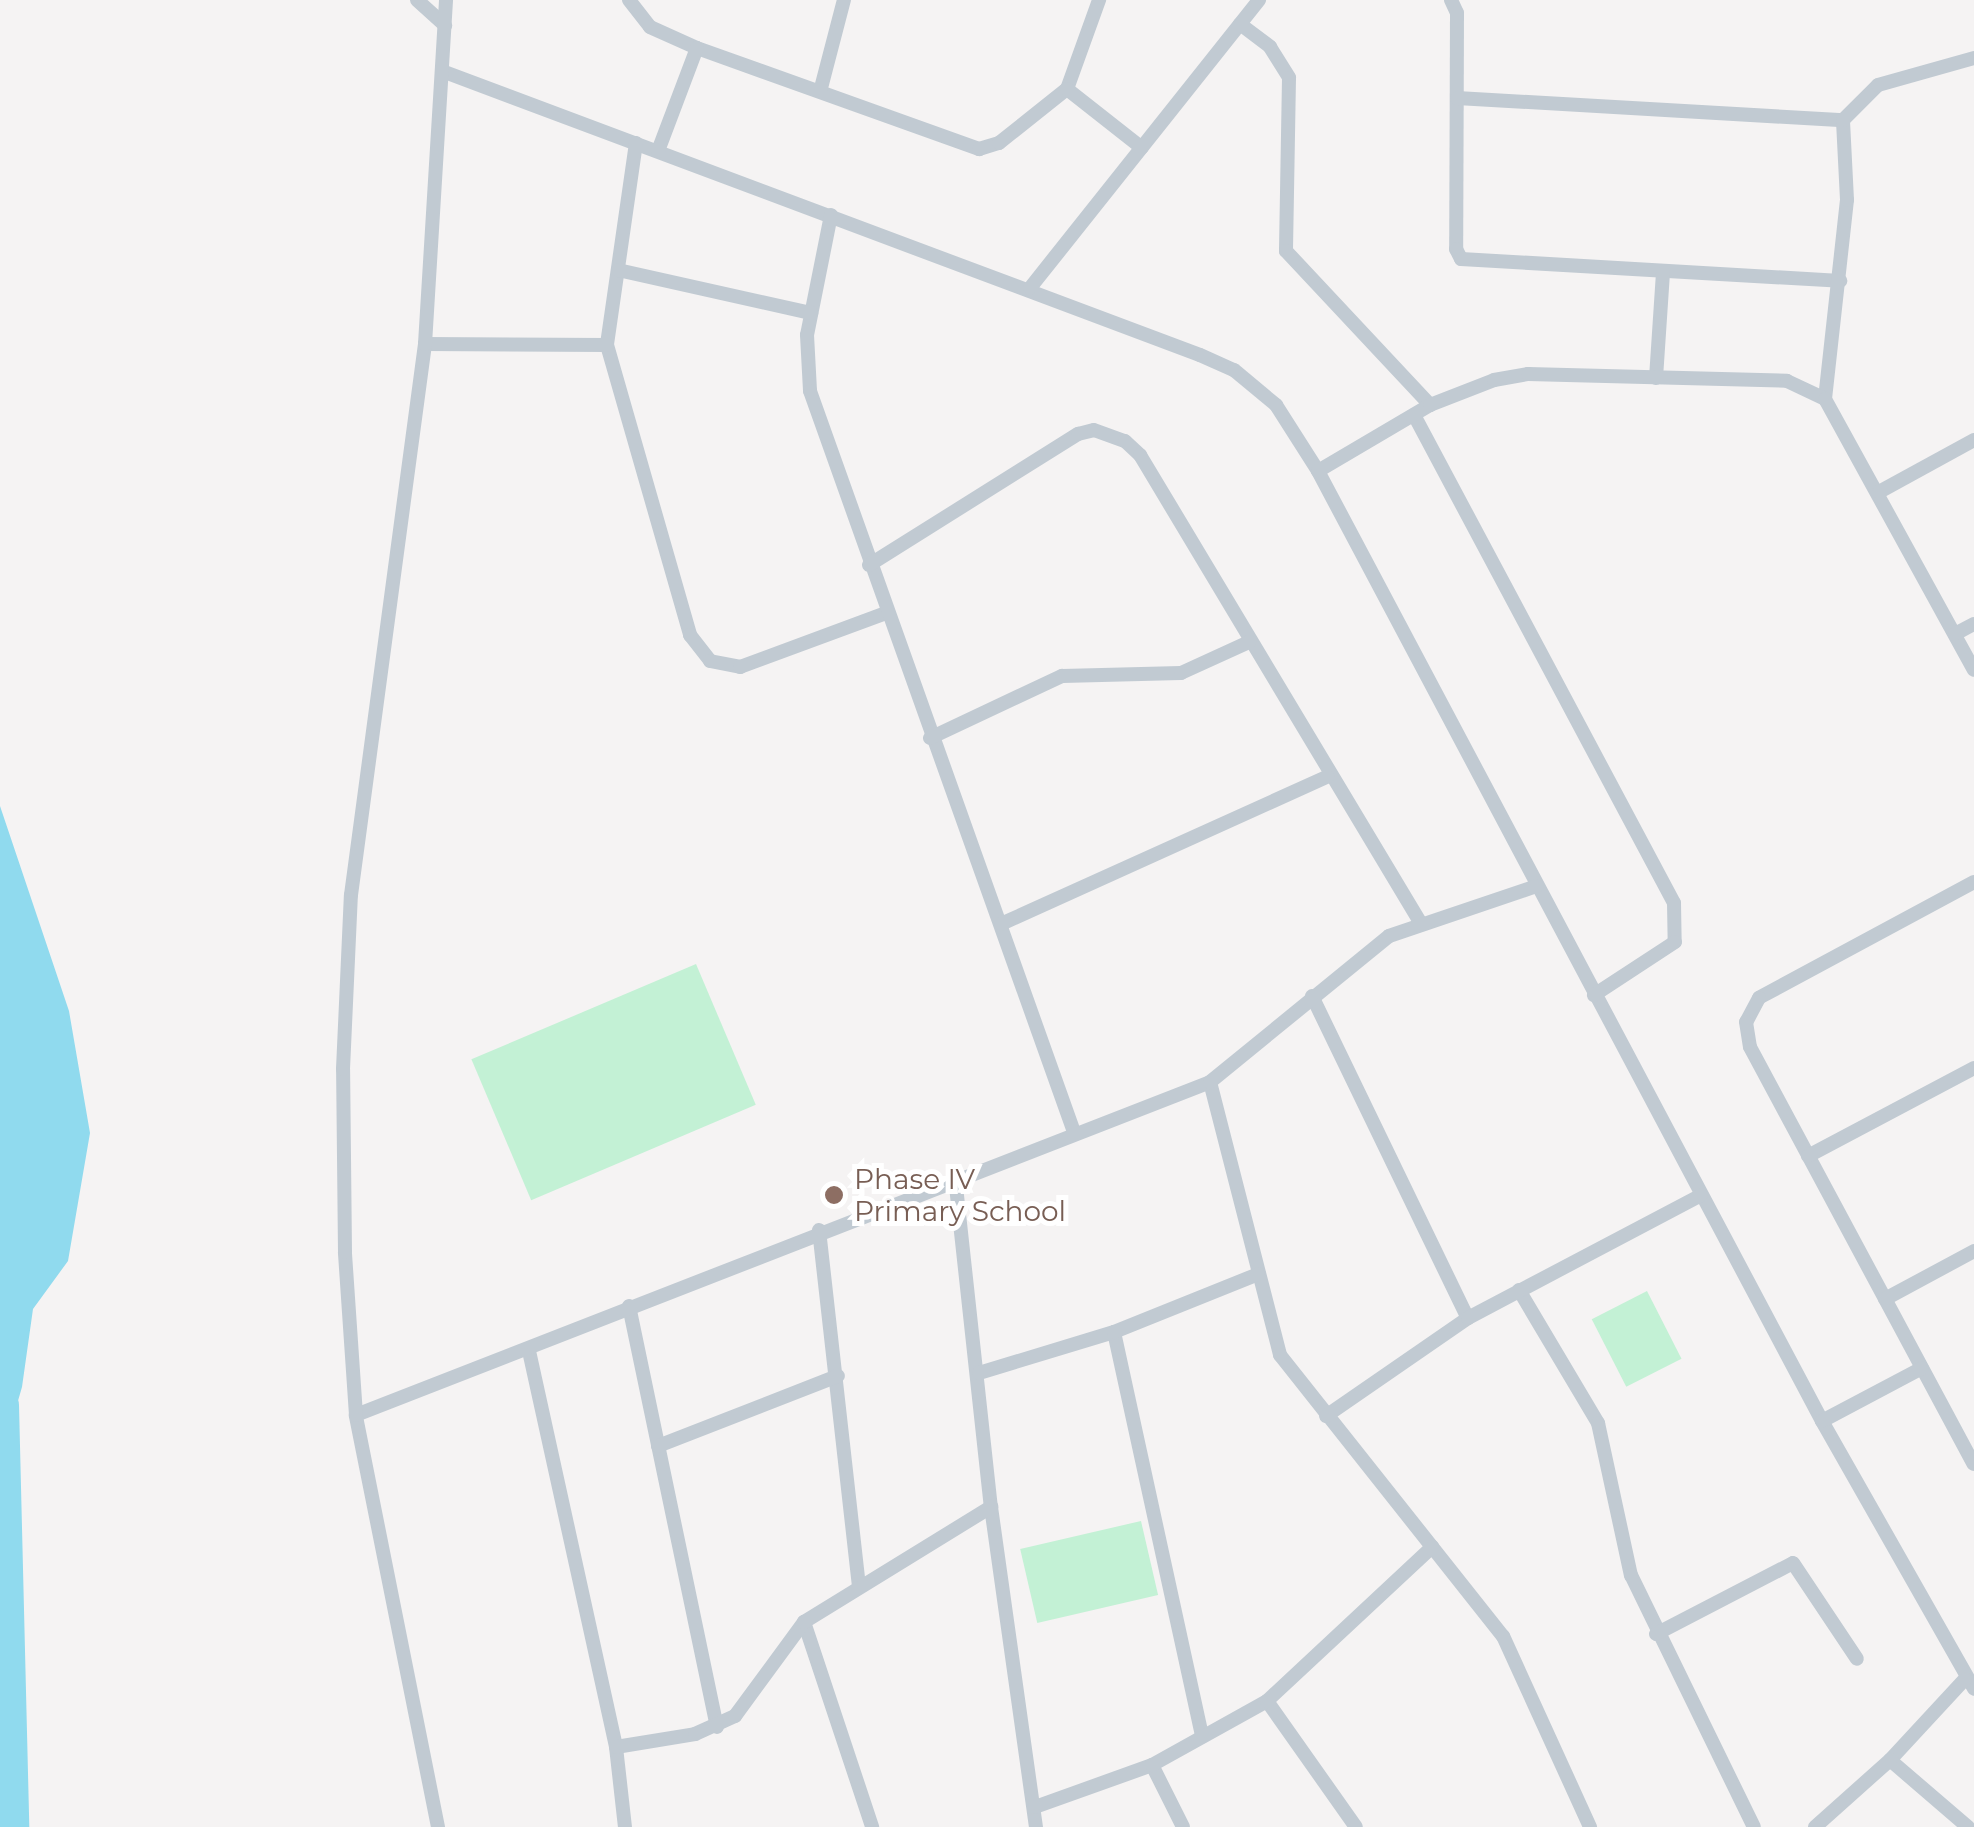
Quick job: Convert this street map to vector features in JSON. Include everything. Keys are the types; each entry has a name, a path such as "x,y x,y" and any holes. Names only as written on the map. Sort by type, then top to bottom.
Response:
{"street":[{"path":"417,0 445,25"},
{"path":"438,1827 412,1720 356,1415 345,1252 345,958 425,344 446,0"},
{"path":"629,0 650,28 697,48 821,88 979,148 999,143 1066,89 1099,0"},
{"path":"821,88 844,0"},
{"path":"1030,288 1259,0"},
{"path":"1451,0 1457,98 1456,249 1461,258 1840,281"},
{"path":"1240,24 1270,47 1289,78 1286,252 1430,405"},
{"path":"658,151 697,48"},
{"path":"1825,398 1847,200 1843,120 1878,85 1974,58"},
{"path":"442,71 1030,288 1234,370 1276,405 1318,471 1822,1421 1969,1684 1816,1827"},
{"path":"1066,89 1142,148"},
{"path":"1457,98 1843,120"},
{"path":"636,143 607,344 690,634 710,661 740,666 886,614"},
{"path":"831,215 811,313 810,391 930,738 1074,1132"},
{"path":"618,270 811,313"},
{"path":"1656,378 1663,273"},
{"path":"425,344 607,344"},
{"path":"1318,471 1430,405 1528,374 1787,381 1825,398 1880,492 1974,670"},
{"path":"1414,415 1674,903 1675,942 1594,995"},
{"path":"869,566 1094,430 1125,441 1140,455 1327,776 1420,922"},
{"path":"1880,492 1974,440"},
{"path":"1955,634 1974,624"},
{"path":"930,738 1062,676 1181,673 1249,642"},
{"path":"1001,924 1327,776"},
{"path":"1974,882 1751,1008 1750,1047 1974,1464"},
{"path":"356,1415 529,1351 629,1306 954,1177 1210,1082 1380,942 1420,922 1537,886"},
{"path":"1312,996 1468,1318"},
{"path":"1808,1156 1974,1068"},
{"path":"1210,1082 1280,1354 1432,1547 1522,1670 1590,1827"},
{"path":"954,1177 979,1373 990,1508 1036,1827"},
{"path":"1326,1416 1468,1318 1701,1195"},
{"path":"819,1230 859,1586"},
{"path":"1886,1300 1974,1251"},
{"path":"979,1373 1114,1332 1258,1274"},
{"path":"1519,1290 1598,1423 1612,1465 1626,1563 1656,1634 1754,1827"},
{"path":"629,1306 717,1726"},
{"path":"1114,1332 1202,1737"},
{"path":"529,1351 616,1747 625,1827"},
{"path":"1822,1421 1922,1368"},
{"path":"658,1446 838,1376"},
{"path":"1958,1435 1974,1427"},
{"path":"616,1747 717,1726 750,1702 804,1622 990,1508"},
{"path":"1035,1807 1152,1765 1267,1701 1432,1547"},
{"path":"1656,1634 1793,1563 1857,1660"},
{"path":"804,1622 872,1827"},
{"path":"1267,1701 1356,1827"},
{"path":"1890,1760 1968,1827"},
{"path":"1152,1765 1183,1827"}],"green space":[{"path":"696,964 756,1105 531,1200 471,1059"},
{"path":"1647,1291 1682,1359 1626,1387 1592,1319"},
{"path":"1141,1521 1158,1595 1037,1623 1020,1549"}],"water":[{"path":"0,806 69,1011 90,1133 68,1261 33,1309 22,1387 0,1463"}],"waterway":[{"path":"4,1405 14,1827"}],"place":[{"name":"Phase IV Primary School","path":"834,1195"}]}
